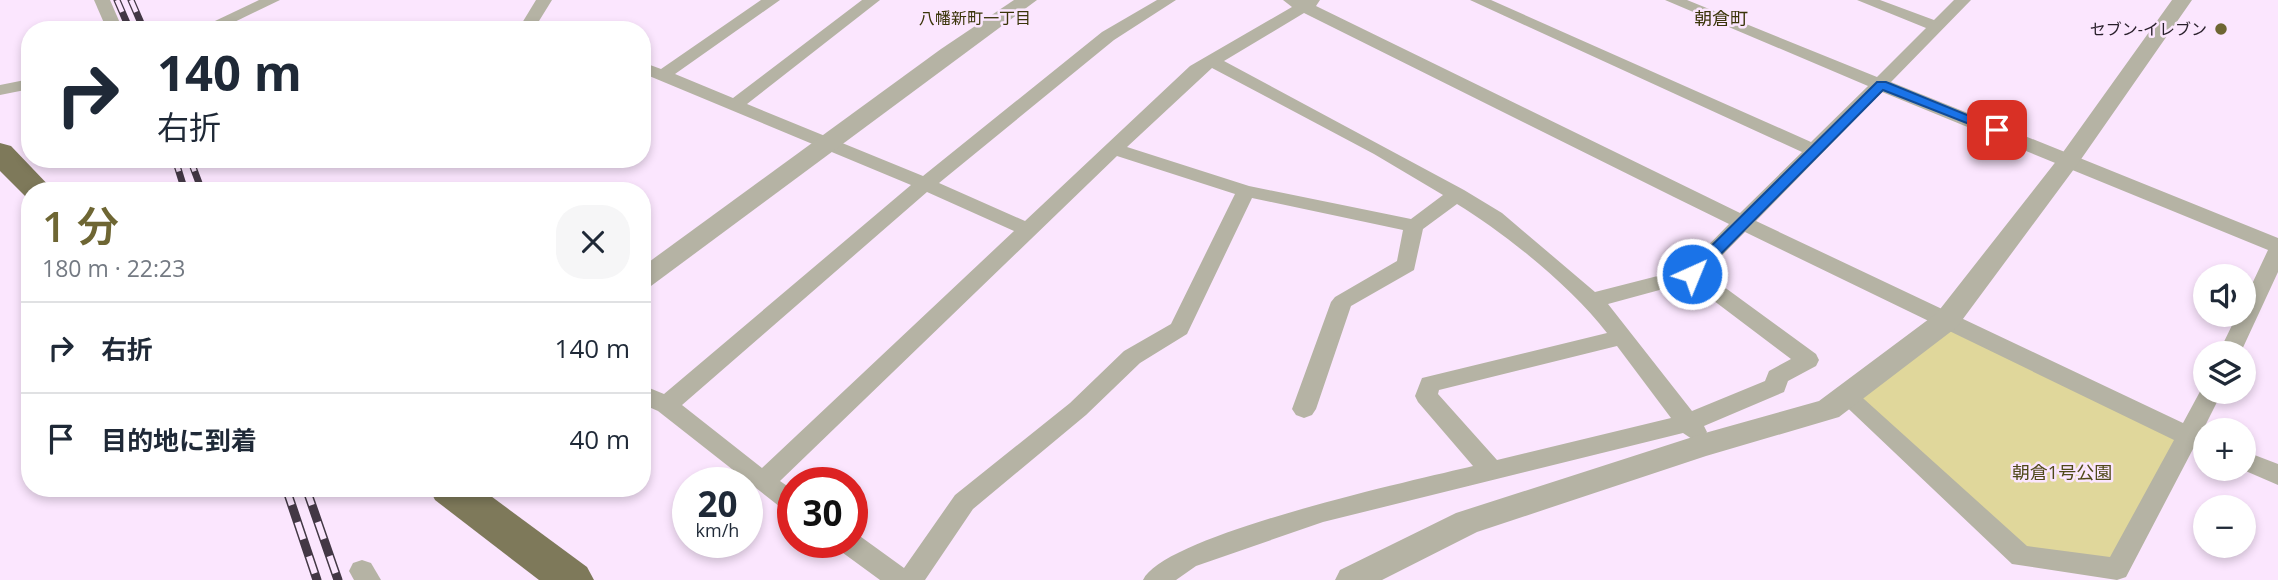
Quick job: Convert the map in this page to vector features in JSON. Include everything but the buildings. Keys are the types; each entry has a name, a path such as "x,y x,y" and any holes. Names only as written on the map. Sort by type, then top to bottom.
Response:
{"highway":[{"path":"0,153 29,182"},
{"path":"461,497 572,580"}],"street":[{"path":"102,0 111,21"},
{"path":"224,21 272,0"},
{"path":"531,21 544,0"},
{"path":"663,75 772,0"},
{"path":"736,104 872,0"},
{"path":"666,405 925,184 1108,36 1168,0"},
{"path":"1478,0 1815,151"},
{"path":"1673,0 2278,248 2235,341"},
{"path":"1865,0 1937,27"},
{"path":"1592,300 1692,274 1963,0"},
{"path":"1156,580 1187,558 1323,512 1492,470 1829,409 1947,320 2068,160 2182,0"},
{"path":"651,273 1017,2"},
{"path":"777,492 763,482 1112,148 1210,60 1304,2 1743,221 2193,439"},
{"path":"1210,60 1381,150 1495,218 1592,300 1697,434"},
{"path":"651,70 736,104 1026,229"},
{"path":"0,90 21,86"},
{"path":"1112,148 1246,191 1414,226"},
{"path":"910,580 964,502 1078,409 1132,357 1179,329 1246,191"},
{"path":"1304,410 1342,302 1407,265 1414,226 1457,194"},
{"path":"1351,580 1468,522 1697,434 1776,386 1777,377 1808,360 1692,274"},
{"path":"1492,470 1426,396 1430,384 1622,337"},
{"path":"1846,396 2021,555 2117,569 2193,447"},
{"path":"651,398 666,405 744,467"},
{"path":"2256,465 2278,475"},
{"path":"868,557 900,580"}],"green space":[{"name":"朝倉1号公園","path":"1947,320 2189,438 2117,569 2021,556 1846,396"}],"railway":[{"path":"117,0 126,21"},
{"path":"131,0 140,21"},
{"path":"178,168 182,182"},
{"path":"193,168 199,182"},
{"path":"289,497 317,580"},
{"path":"309,497 338,580"}],"place":[{"name":"セブン-イレブン","path":"2221,29"}],"district":[{"name":"八幡新町一丁目","path":"975,18"},
{"name":"朝倉町","path":"1721,19"}],"route":[{"path":"1692,274 1881,85 1997,130"}]}
